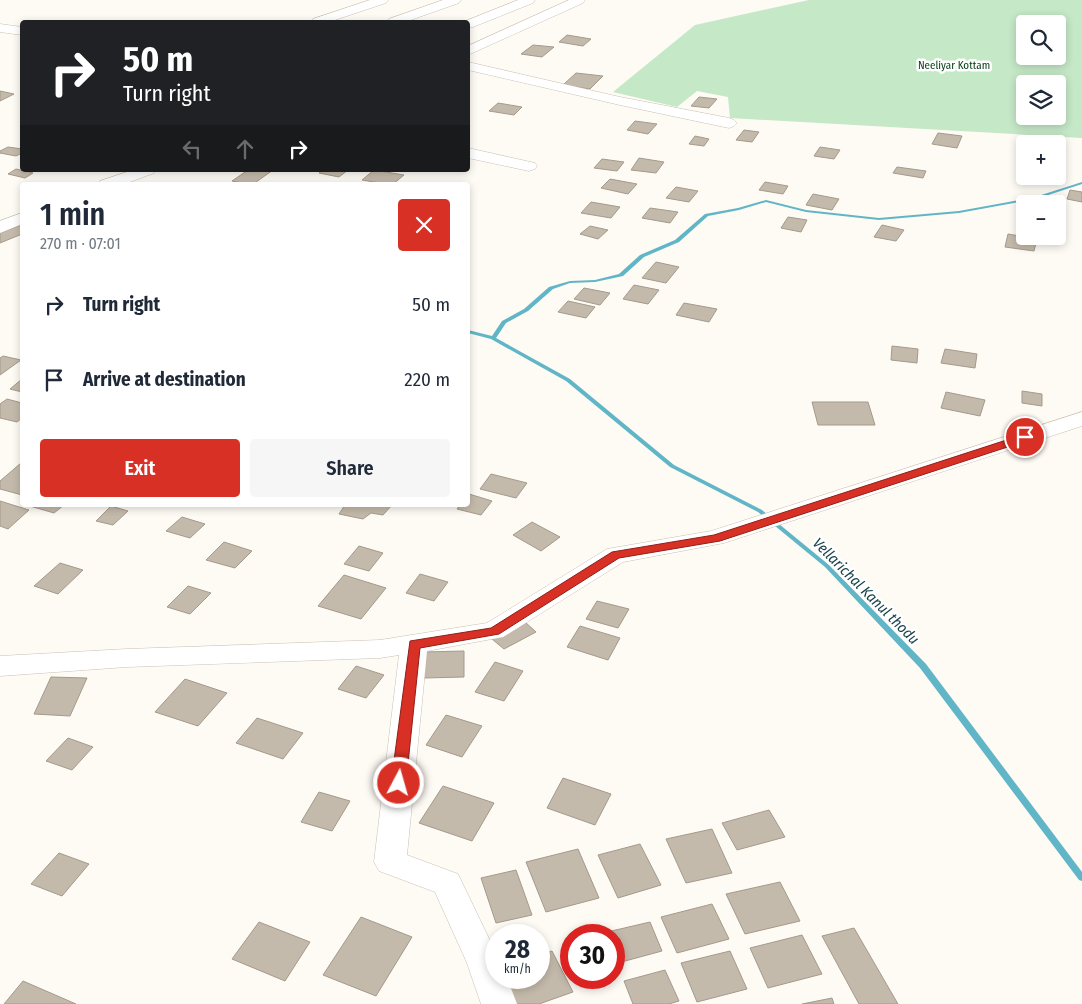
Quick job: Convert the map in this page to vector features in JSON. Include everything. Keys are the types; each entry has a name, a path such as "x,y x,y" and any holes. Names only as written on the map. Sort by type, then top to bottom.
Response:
{"street":[{"path":"324,20 382,0"},
{"path":"400,20 455,0"},
{"path":"470,23 529,0"},
{"path":"470,50 579,0"},
{"path":"0,28 20,31"},
{"path":"470,66 620,101 729,123"},
{"path":"470,153 529,166"},
{"path":"114,182 142,172"},
{"path":"0,228 20,219"},
{"path":"0,666 127,658 380,649 494,631 616,555 716,538 1082,419"},
{"path":"414,644 390,862 447,883 484,963 499,1004"}],"green space":[{"name":"Neeliyar Kottam","path":"809,0 1082,0 1082,138 1066,137 1066,135 1029,135 730,118 728,97 697,91 677,107 613,92 695,25"}],"building":[{"path":"567,35 591,39 583,46 559,42"},
{"path":"533,45 554,47 542,57 521,54"},
{"path":"576,73 603,76 590,89 563,85"},
{"path":"0,91 14,94 0,101"},
{"path":"699,97 717,99 709,108 691,106"},
{"path":"498,103 522,107 514,115 489,111"},
{"path":"635,121 657,124 648,134 627,130"},
{"path":"744,130 759,132 752,142 736,140"},
{"path":"938,133 962,136 957,148 932,144"},
{"path":"695,136 709,139 704,146 689,144"},
{"path":"8,147 20,149 20,154 16,156 0,153 0,151"},
{"path":"820,147 840,150 834,159 814,156"},
{"path":"639,158 664,162 656,173 631,170"},
{"path":"602,159 624,162 617,171 594,168"},
{"path":"897,167 926,171 923,178 893,173"},
{"path":"16,169 20,170 20,172 33,173 25,178 8,174"},
{"path":"245,172 270,172 256,182 232,181"},
{"path":"320,172 345,172 339,177 319,173"},
{"path":"372,172 404,175 396,182 362,180"},
{"path":"610,179 637,184 628,194 601,188"},
{"path":"765,182 788,186 783,194 759,190"},
{"path":"676,187 698,191 689,202 666,198"},
{"path":"1070,190 1082,192 1082,202 1067,199"},
{"path":"813,194 839,199 832,210 806,205"},
{"path":"591,202 620,207 611,218 581,213"},
{"path":"650,208 678,212 670,223 642,218"},
{"path":"788,217 807,220 801,232 781,228"},
{"path":"20,225 20,235 0,243 0,233"},
{"path":"882,225 904,230 896,241 874,237"},
{"path":"590,226 608,230 598,239 580,234"},
{"path":"1008,234 1016,235 1016,245 1036,245 1034,251 1005,247"},
{"path":"656,262 679,267 666,283 642,278"},
{"path":"634,285 659,290 648,304 623,299"},
{"path":"584,288 610,293 600,305 574,299"},
{"path":"568,301 595,307 586,318 558,312"},
{"path":"684,303 717,309 709,322 676,315"},
{"path":"892,346 918,349 917,363 891,360"},
{"path":"945,349 977,354 975,368 941,363"},
{"path":"3,356 20,361 0,375 0,358"},
{"path":"20,381 20,392 10,389"},
{"path":"1022,391 1042,394 1042,406 1022,403"},
{"path":"946,392 985,400 980,416 941,408"},
{"path":"7,399 20,402 20,420 17,422 0,418 0,404"},
{"path":"812,402 868,402 875,425 818,425"},
{"path":"20,464 20,494 0,489 0,481"},
{"path":"491,474 527,483 516,498 480,489"},
{"path":"470,494 492,501 481,515 457,509 458,507 470,507"},
{"path":"0,501 29,510 8,529 0,526"},
{"path":"33,507 62,507 54,513"},
{"path":"110,507 128,511 113,525 96,521"},
{"path":"344,507 390,507 383,515 371,513 363,519 339,514"},
{"path":"182,517 205,524 190,538 166,531"},
{"path":"532,522 560,537 541,551 513,535"},
{"path":"224,542 252,551 235,568 206,560"},
{"path":"359,546 383,553 369,571 344,564"},
{"path":"60,563 83,570 58,594 34,586"},
{"path":"420,574 448,582 434,601 406,593"},
{"path":"344,575 386,588 361,619 318,606"},
{"path":"188,586 211,593 190,614 167,607"},
{"path":"597,601 629,609 618,628 586,619"},
{"path":"525,622 536,632 504,649 492,639"},
{"path":"580,626 620,638 608,660 567,647"},
{"path":"464,651 464,677 424,678 425,652"},
{"path":"495,662 523,671 504,701 475,692"},
{"path":"356,666 384,675 366,698 338,689"},
{"path":"51,677 87,678 70,716 34,714"},
{"path":"185,679 227,693 198,726 155,712"},
{"path":"446,715 482,726 462,757 426,745"},
{"path":"257,718 303,733 283,759 236,743"},
{"path":"68,738 93,747 72,770 46,761"},
{"path":"563,778 611,794 595,825 547,808"},
{"path":"443,786 494,803 472,841 419,823"},
{"path":"319,792 350,801 332,831 301,822"},
{"path":"769,810 785,837 737,850 722,823"},
{"path":"712,829 732,873 686,883 666,839"},
{"path":"640,844 661,885 618,898 598,855"},
{"path":"578,849 599,898 546,912 526,862"},
{"path":"59,853 89,864 62,896 31,884"},
{"path":"516,870 532,915 496,923 481,878"},
{"path":"780,882 800,921 745,934 726,894"},
{"path":"712,904 729,939 677,953 661,917"},
{"path":"361,917 412,937 376,996 323,975"},
{"path":"259,922 310,942 285,981 232,959"},
{"path":"650,922 662,951 625,961 625,928"},
{"path":"854,928 898,1004 859,1004 822,936"},
{"path":"802,935 822,974 768,988 750,948"},
{"path":"552,951 560,967 560,989 571,989 573,992 539,1004 512,1004 505,989 550,989 550,952"},
{"path":"730,951 747,989 697,1002 681,963"},
{"path":"665,970 679,1001 669,1004 633,1004 625,981"},
{"path":"23,981 76,1004 4,1004"},
{"path":"832,998 834,1004 802,1004"}],"waterway":[{"path":"493,338 504,322 526,310 551,288 570,282 595,281 621,275 642,256 677,241 707,215 739,209 766,201 806,211 879,219 959,212 1036,198 1082,183"},
{"name":"Vellarichal Kanul thodu","path":"470,332 493,338"},
{"name":"Vellarichal Kanul thodu","path":"493,338 568,380 672,466 760,511 827,566 923,666 1082,878"}],"route":[{"path":"399,783 414,644 494,631 616,555 716,538 1025,437"}]}
